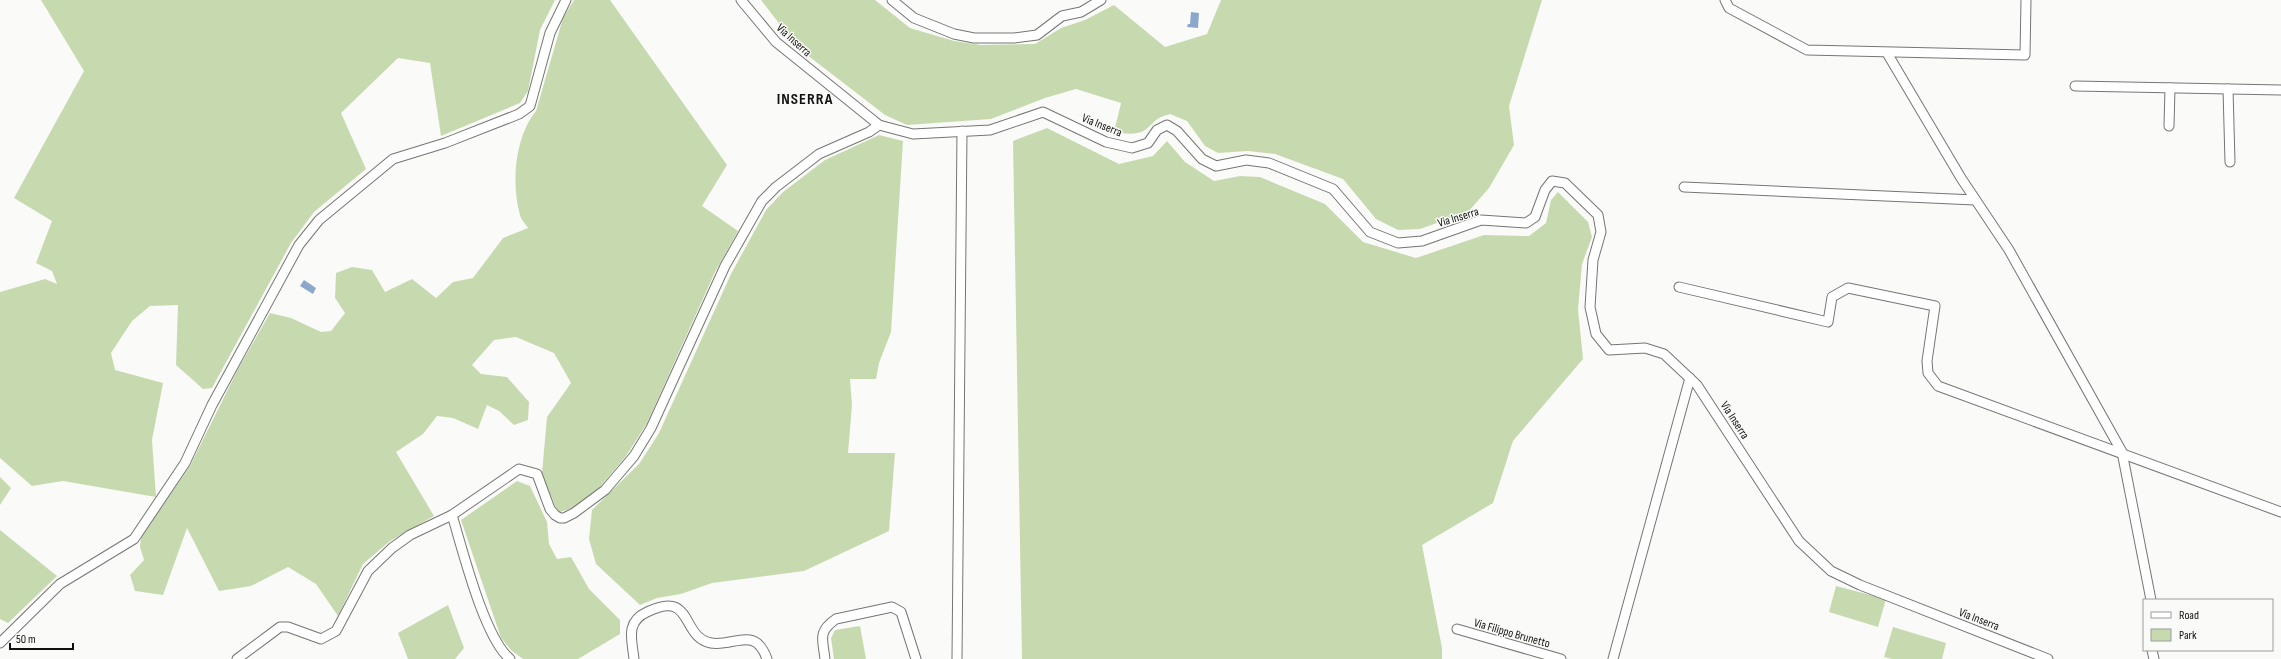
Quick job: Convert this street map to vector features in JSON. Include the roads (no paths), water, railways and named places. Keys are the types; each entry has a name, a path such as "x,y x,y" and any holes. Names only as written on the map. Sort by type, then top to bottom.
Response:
{"street":[{"path":"0,643 60,584 134,539 185,463 212,405 299,245 319,220 393,160 445,143 519,114 530,106 550,33 566,0"},
{"name":"Via Inserra","path":"741,0 776,42 879,125 914,134 990,130 1043,112 1106,142 1132,148 1148,143 1157,130 1167,125 1177,131 1202,158 1216,166 1246,160 1269,163 1333,189 1370,232 1398,243 1422,241 1482,220 1526,223 1536,217 1545,190 1552,181 1565,183 1598,215 1601,232 1593,260 1590,308 1596,334 1609,350 1645,348 1664,354 1697,384 1799,541 1831,571 1860,585 2048,659"},
{"path":"892,0 914,18 954,34 974,38 1014,38 1037,35 1062,16 1081,12 1101,0"},
{"path":"1725,0 1729,8 1807,50 2025,55 2026,0"},
{"path":"1887,53 1975,200 2009,250 2122,452 2152,599"},
{"path":"2075,86 2281,90"},
{"path":"2170,88 2170,126"},
{"path":"2228,89 2230,162"},
{"path":"237,659 280,627 288,627 321,639 336,631 368,571 392,548 410,536 452,515 518,469 537,474 550,509 560,518 564,518 574,513 605,490 634,456 651,428 725,266 762,201 776,187 819,154 869,132 879,125"},
{"path":"957,659 962,131"},
{"path":"1684,187 1975,200"},
{"path":"1679,288 1828,322 1832,297 1848,288 1935,306 1927,361 1928,373 1938,386 2122,452 2281,512"},
{"path":"1613,659 1690,378"},
{"path":"452,515 475,590 495,642 510,659"},
{"path":"634,659 630,634 636,619 645,612 670,605 678,608 684,614 695,633 702,640 712,643 744,639 754,641 764,648 767,659"},
{"path":"825,659 822,640 823,630 828,624 836,620 892,607 902,612 916,659"},
{"name":"Via Filippo Brunetto","path":"1457,629 1561,659"}],"water":[{"path":"1191,12 1199,13 1198,28 1187,27 1188,24 1190,24"},
{"path":"304,280 316,288 313,294 300,286"}],"district":[{"name":"INSERRA","path":"805,98"}]}
